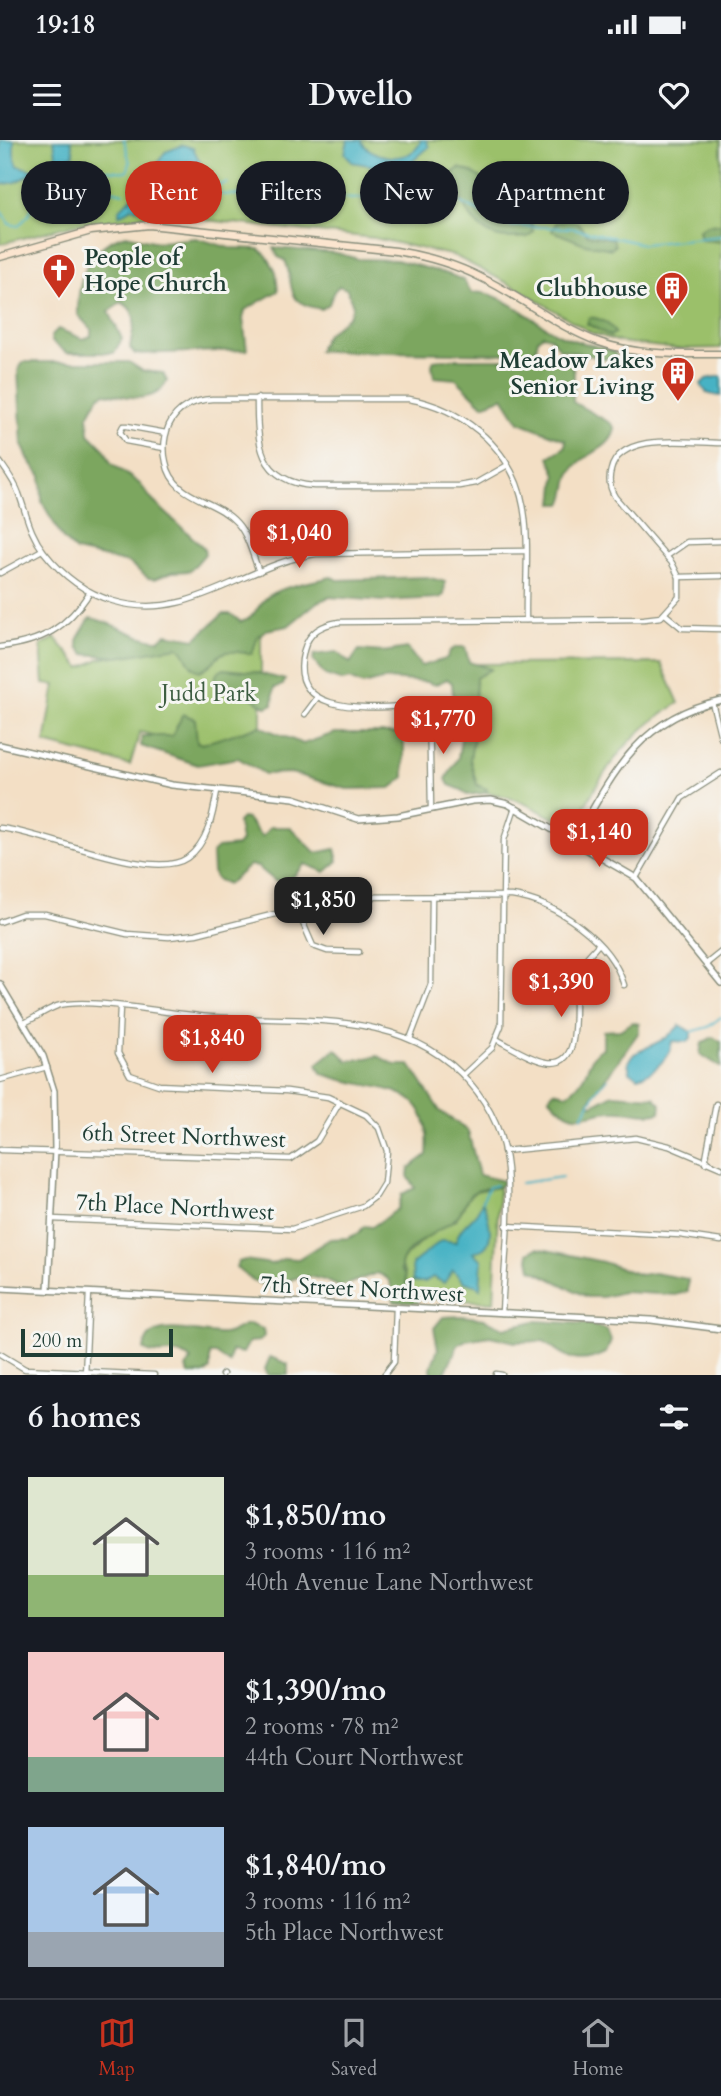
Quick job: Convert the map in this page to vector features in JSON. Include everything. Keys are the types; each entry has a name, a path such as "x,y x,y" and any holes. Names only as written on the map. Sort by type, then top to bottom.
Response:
{"main road":[{"path":"0,257 91,232 149,225 396,251 428,257 467,271 602,343 656,354 721,354"}],"street":[{"path":"259,572 235,520 176,485 167,468 164,448 166,433 174,416 193,402 212,398 396,397 421,401 470,424 489,442 506,466 521,497 526,620"},
{"path":"257,398 257,439 261,453 275,471 295,483 314,486 459,485 476,482 506,466"},
{"path":"164,448 126,441 120,432 127,426 166,433"},
{"path":"431,807 429,705 343,705 317,698 305,682 302,661 306,644 314,631 339,622 652,619 665,614 679,597 679,577 667,556 615,497 610,486 611,467 622,452 637,444 721,443"},
{"path":"0,462 14,484 29,527 43,550 69,579 90,592 125,605 167,607 201,598 293,558 326,553 525,551"},
{"path":"667,556 687,542 721,541"},
{"path":"0,573 43,550"},
{"path":"679,577 721,576"},
{"path":"0,647 33,642 51,634 68,621 90,592"},
{"path":"665,614 682,628 721,629"},
{"path":"305,714 317,698"},
{"path":"575,841 609,780 633,748 666,721 721,700"},
{"path":"712,702 721,738"},
{"path":"0,745 143,779 217,791 294,798 358,819 398,816 431,807 484,800 515,807 636,878 721,983"},
{"path":"636,878 682,798 721,773"},
{"path":"0,828 141,864 169,865 188,857 201,843 212,817 217,791"},
{"path":"463,1075 486,1055 496,1040 502,1009 504,840 515,807"},
{"path":"0,922 22,914 45,914 127,934 169,937 196,934 343,897 503,896 537,903 577,924 620,972 624,985"},
{"path":"410,1039 430,984 432,897"},
{"path":"296,907 313,946 327,951 359,952"},
{"path":"496,1040 546,1062 558,1062 567,1057 574,1040 574,992 578,974 598,945"},
{"path":"706,964 721,952"},
{"path":"0,984 47,1067 55,1102 48,1290"},
{"path":"24,1023 63,1005 90,1003 185,1016 351,1023 377,1027 436,1051 463,1075 485,1103 504,1151 508,1188 502,1313"},
{"path":"120,1007 118,1053 124,1069 138,1080 159,1085 315,1094 340,1102"},
{"path":"0,1080 47,1067"},
{"name":"6th Street Northwest","path":"0,1150 291,1159 317,1141 340,1102"},
{"name":"7th Place Northwest","path":"52,1219 292,1229 370,1202 384,1183 386,1143 374,1121 340,1102"},
{"path":"705,1163 716,1104"},
{"path":"504,1151 636,1138 669,1146 721,1168"},
{"path":"506,1226 657,1233 721,1241"},
{"name":"7th Street Northwest","path":"0,1288 673,1322 721,1329"},
{"path":"85,1373 89,1293"},
{"path":"384,1375 394,1362 396,1307"},
{"path":"0,1354 21,1369 154,1375"}],"green space":[{"path":"0,140 721,140 721,348 677,349 620,342 592,333 517,288 455,256 374,238 243,224 346,224 346,161 236,161 236,223 222,222 222,161 125,161 125,219 111,220 111,161 21,161 21,224 81,224 0,244"},
{"path":"458,169 472,173 472,219 458,194"},
{"path":"477,224 532,224 533,232 528,237 503,238"},
{"path":"556,224 579,224 588,235 613,239 615,246 611,249 585,244 552,231"},
{"path":"721,224 721,242 701,240 699,230 707,225"},
{"path":"126,235 158,242 196,238 230,248 259,249 267,256 276,272 278,291 245,310 243,319 247,350 135,354 130,348 134,316 121,302 109,312 122,339 114,353 67,353 52,342 51,336 58,329 83,339 91,336 91,329 78,315 80,289 87,265 102,247"},
{"path":"274,248 337,253 358,259 397,260 451,275 463,280 472,293 494,296 560,335 613,351 617,356 606,359 559,349 550,337 543,335 538,339 536,350 524,354 318,351 326,335 349,316 353,306 347,289 339,286 329,304 321,309 300,302 292,292 285,260 278,257"},
{"path":"589,318 604,321 615,333 610,336 587,324"},
{"path":"566,359 574,370 573,402 612,424 615,429 608,443 572,471 562,504 553,504 556,475 549,457 565,447 566,440 519,422 503,397 483,405 456,379 434,377 432,365 434,360"},
{"path":"23,362 129,362 143,371 163,373 167,381 162,389 147,397 105,393 99,396 88,416 89,434 105,450 111,463 140,484 153,501 204,548 205,554 190,571 172,572 155,579 148,578 129,563 76,551 63,539 42,502 41,476 22,445 18,371"},
{"path":"331,577 338,580 427,577 445,582 444,595 439,598 384,601 329,597 316,603 288,626 266,630 258,636 252,654 224,653 200,671 192,666 178,647 118,657 84,654 78,647 78,638 90,618 150,639 159,640 166,634 195,639 223,614 231,614 241,622 247,620 273,593 294,585"},
{"name":"Judd Park","path":"261,619 261,752 191,744 140,732 130,765 45,743 55,685 44,684 41,645 55,638 81,668 99,659 212,638"},
{"path":"465,647 469,662 491,669 476,678 474,736 470,759 477,785 487,789 486,793 467,795 449,785 446,779 458,758 464,717 453,694 452,683 447,679 435,685 386,679 363,685 349,679 343,681 325,675 313,660 314,655 337,652 350,663 359,650 383,652 407,648 421,666 446,659 450,651"},
{"path":"661,663 679,703 659,716 628,743 604,773 572,829 522,802 496,794 467,792 467,664"},
{"path":"224,669 255,672 285,680 283,685 274,688 273,704 266,707 241,691 221,693 214,681 217,673"},
{"path":"183,714 195,719 197,742 202,744 259,726 303,744 335,733 398,733 404,737 404,778 391,788 347,789 291,773 265,774 238,758 198,765 141,746 142,736 172,736"},
{"path":"242,818 247,819 262,837 270,827 290,827 316,853 335,849 338,861 325,872 305,864 289,881 275,881 258,867 250,865 228,884 216,879 212,853 217,848 237,846 241,841 238,822"},
{"path":"632,1022 639,1024 639,1032 588,1103 593,1105 613,1094 654,1097 661,1104 660,1112 649,1114 615,1111 574,1116 559,1107 549,1097 554,1091 567,1094 581,1081 593,1056 603,1048 603,1031 620,1030"},
{"path":"713,1037 721,1042 721,1067 700,1054 702,1043"},
{"path":"336,1049 348,1061 378,1056 395,1065 410,1065 440,1111 468,1131 479,1175 504,1181 503,1185 472,1193 457,1217 414,1246 407,1254 401,1271 405,1275 407,1288 418,1298 418,1303 394,1302 391,1284 387,1278 377,1273 340,1287 316,1278 300,1277 278,1289 256,1281 236,1267 238,1262 245,1260 272,1264 285,1258 298,1259 330,1239 348,1238 359,1233 364,1226 372,1227 398,1209 402,1194 415,1188 408,1176 409,1168 427,1155 427,1129 420,1111 410,1099 395,1092 321,1073 317,1064"},
{"path":"499,1187 494,1302 418,1298 404,1283 405,1274 400,1265 403,1259 434,1230 456,1219 467,1199 476,1191"},
{"path":"537,1248 603,1262 640,1275 654,1273 688,1279 688,1291 676,1295 623,1292 603,1297 587,1297 531,1269 528,1253"},
{"path":"443,1317 484,1319 504,1328 535,1321 590,1324 607,1330 611,1340 606,1353 580,1360 566,1356 544,1341 515,1342 490,1336 466,1340 458,1345 445,1373 432,1375 431,1367 438,1349 434,1328"},
{"path":"249,1324 263,1329 264,1336 260,1341 249,1342 243,1353 231,1351 229,1363 216,1354 210,1354 210,1369 205,1374 189,1374 186,1368 191,1360 185,1356 144,1350 147,1339 165,1330 223,1334"},
{"path":"270,1357 288,1364 288,1375 268,1375 265,1369"}],"water":[{"path":"0,140 14,140 14,155 18,166 21,167 21,179 0,185"},
{"path":"54,140 71,140 74,155 57,161"},
{"path":"348,140 361,140 373,152 392,157 410,153 417,148 421,140 426,140 429,147 413,161 360,161 360,163 352,162 345,153"},
{"path":"183,145 193,148 200,161 159,161 165,152"},
{"path":"125,204 125,212 119,215 119,210"},
{"path":"721,376 721,396 704,390 701,384 706,379"},
{"path":"680,1025 691,1032 691,1038 687,1042 672,1041 665,1059 650,1072 638,1077 630,1072 628,1062 634,1054 668,1037"},
{"path":"482,1201 490,1232 488,1244 473,1253 482,1260 480,1289 475,1284 464,1282 453,1270 444,1283 433,1277 425,1282 413,1282 412,1264 442,1240 456,1242 461,1230 477,1213"}],"waterway":[{"path":"0,209 9,224 18,226 28,216 39,194 53,189 60,193 69,211 94,209 99,198 91,185 90,174 96,169 127,172 130,163 124,140"},
{"path":"222,184 227,183"},
{"path":"111,190 124,193"},
{"path":"222,194 288,197 331,195 360,198"},
{"path":"461,203 510,226 572,228 643,244 721,236"},
{"path":"691,1032 708,1027 721,1017"},
{"path":"582,1117 599,1087 608,1079"},
{"path":"521,1183 562,1177"},
{"path":"482,1201 489,1187 496,1185"}],"place":[{"name":"People of Hope Church","path":"59,300"},
{"name":"Clubhouse","path":"672,318"},
{"name":"Meadow Lakes Senior Living","path":"678,403"}]}
